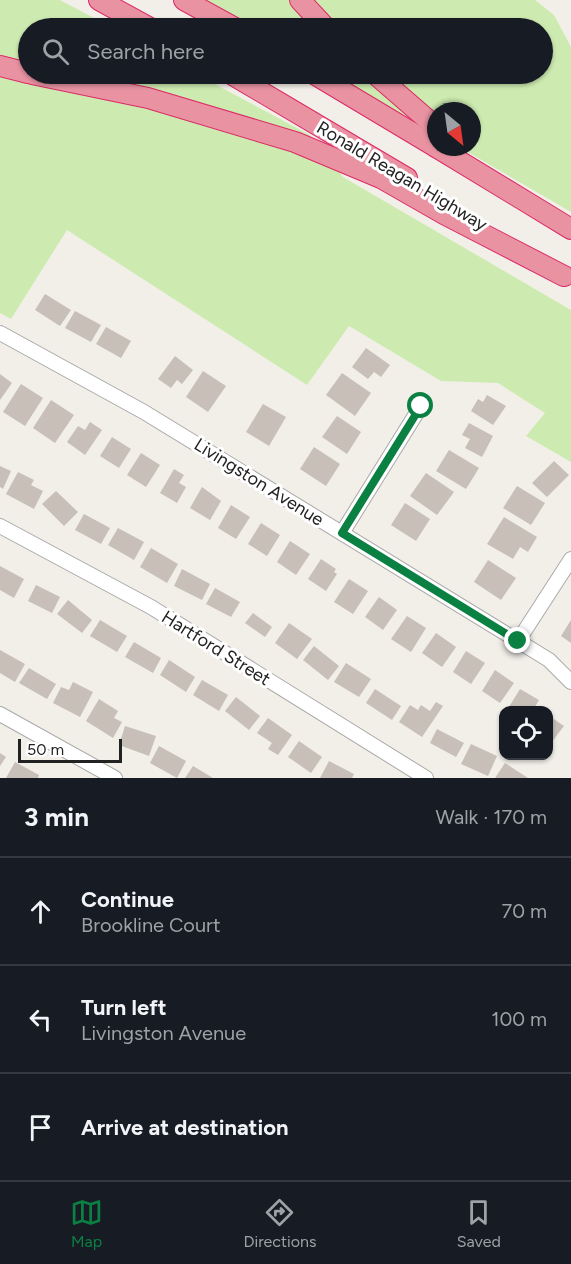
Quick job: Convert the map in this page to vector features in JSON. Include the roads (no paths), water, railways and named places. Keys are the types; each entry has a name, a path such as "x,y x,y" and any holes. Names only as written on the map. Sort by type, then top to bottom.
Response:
{"highway":[{"path":"99,0 132,18"},
{"path":"184,0 216,18"},
{"path":"300,0 317,18"},
{"path":"0,66 18,70"},
{"path":"82,84 148,98 295,142 381,178 567,279"},
{"name":"Ronald Reagan Highway","path":"248,84 438,196 567,279"},
{"path":"331,84 427,142"},
{"path":"387,84 427,119"},
{"path":"451,156 571,229"},
{"path":"476,156 571,224"}],"street":[{"name":"Livingston Avenue","path":"0,333 144,412 342,533 549,660 571,682"},
{"path":"342,533 421,406"},
{"name":"Hartford Street","path":"0,526 151,607 426,778"},
{"path":"518,641 571,559"},
{"path":"0,714 115,778"}]}
